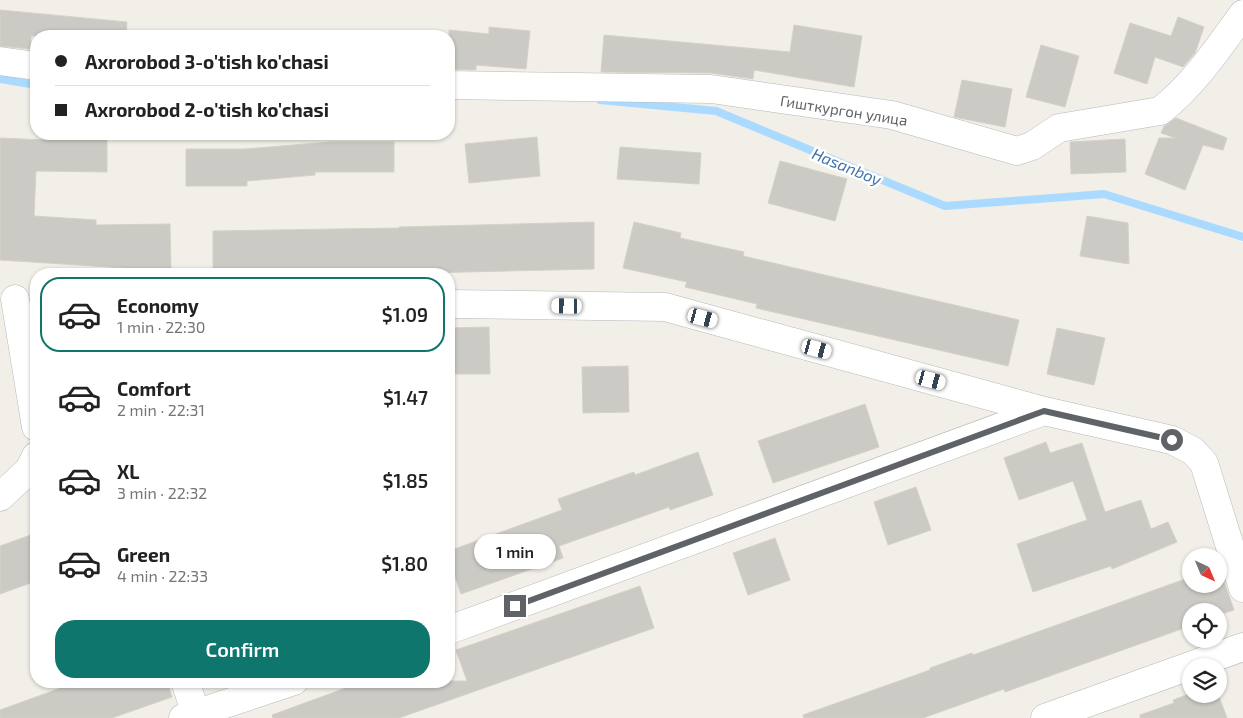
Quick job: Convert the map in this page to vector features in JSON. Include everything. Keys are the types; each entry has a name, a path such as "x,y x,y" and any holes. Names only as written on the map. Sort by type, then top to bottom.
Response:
{"street":[{"name":"Гишткургон улица","path":"455,85 711,89 892,115 1017,151 1032,146 1059,128 1160,111 1170,103 1212,57 1243,14"},
{"path":"0,62 30,65"},
{"path":"17,300 30,387"},
{"path":"455,304 665,307 1044,411 1172,440 1193,451 1204,463 1243,588"},
{"path":"455,628 1044,411"},
{"path":"0,497 30,468"},
{"path":"1045,718 1243,647"},
{"path":"186,688 189,716 273,688"}],"building":[{"path":"0,10 127,22 126,30 30,30 30,49 0,46"},
{"path":"1178,17 1204,27 1195,53 1183,67 1155,57 1147,84 1114,73 1130,23 1171,36"},
{"path":"794,25 862,36 854,87 754,70 753,79 711,73 601,72 604,35 790,52"},
{"path":"489,27 530,31 526,69 476,65 476,70 455,69 455,31 489,34"},
{"path":"1041,45 1079,56 1065,107 1026,97"},
{"path":"962,80 1012,89 1005,127 954,117"},
{"path":"1176,118 1227,138 1223,150 1203,145 1185,190 1145,174 1159,138 1176,138 1161,133 1164,126"},
{"path":"537,137 540,176 469,183 465,144"},
{"path":"0,138 107,140 107,172 36,171 34,216 96,220 96,225 170,224 171,268 125,268 0,260"},
{"path":"1125,139 1126,172 1071,174 1070,142"},
{"path":"330,142 394,142 394,172 315,172 315,175 247,181 247,186 186,186 186,149 245,149"},
{"path":"620,147 701,153 699,184 617,179"},
{"path":"780,161 847,179 835,221 768,203"},
{"path":"1087,216 1128,223 1129,264 1080,256"},
{"path":"594,222 594,269 455,272 455,268 213,268 213,231"},
{"path":"634,222 681,233 680,238 744,252 743,256 1019,320 1008,366 756,308 757,304 685,287 687,282 623,268"},
{"path":"489,327 490,374 455,374 455,328"},
{"path":"1057,328 1105,338 1094,385 1047,374"},
{"path":"628,366 629,412 583,413 582,367"},
{"path":"865,404 879,447 773,483 758,441"},
{"path":"1046,442 1050,453 1082,443 1105,512 1141,500 1151,529 1168,522 1177,542 1112,569 1111,566 1033,592 1017,544 1087,520 1073,481 1019,500 1004,458"},
{"path":"698,452 713,495 670,510 669,507 559,546 563,558 461,594 455,576 455,549 562,510 558,499 634,472 635,475"},
{"path":"916,487 931,530 888,545 874,502"},
{"path":"30,535 30,583 0,594 0,546"},
{"path":"775,538 790,580 748,595 733,553"},
{"path":"1182,580 1182,593 1228,592 1234,610 1227,612 1227,603 1182,603 1182,629 1005,692 1004,689 923,718 804,718 803,715 972,653 973,655"},
{"path":"640,586 654,628 399,718 273,718 272,715 346,688 455,688 455,681 467,681 456,650"},
{"path":"61,688 169,688 172,697 112,718 0,718 0,710"},
{"path":"1182,697 1182,703 1221,703 1227,718 1140,718 1140,715 1174,703 1173,700"}],"waterway":[{"name":"Hasanboy","path":"0,79 30,84"},
{"name":"Hasanboy","path":"600,100 716,111 945,206 1104,194 1243,237"}],"route":[{"path":"515,606 1044,411 1172,440"}]}
